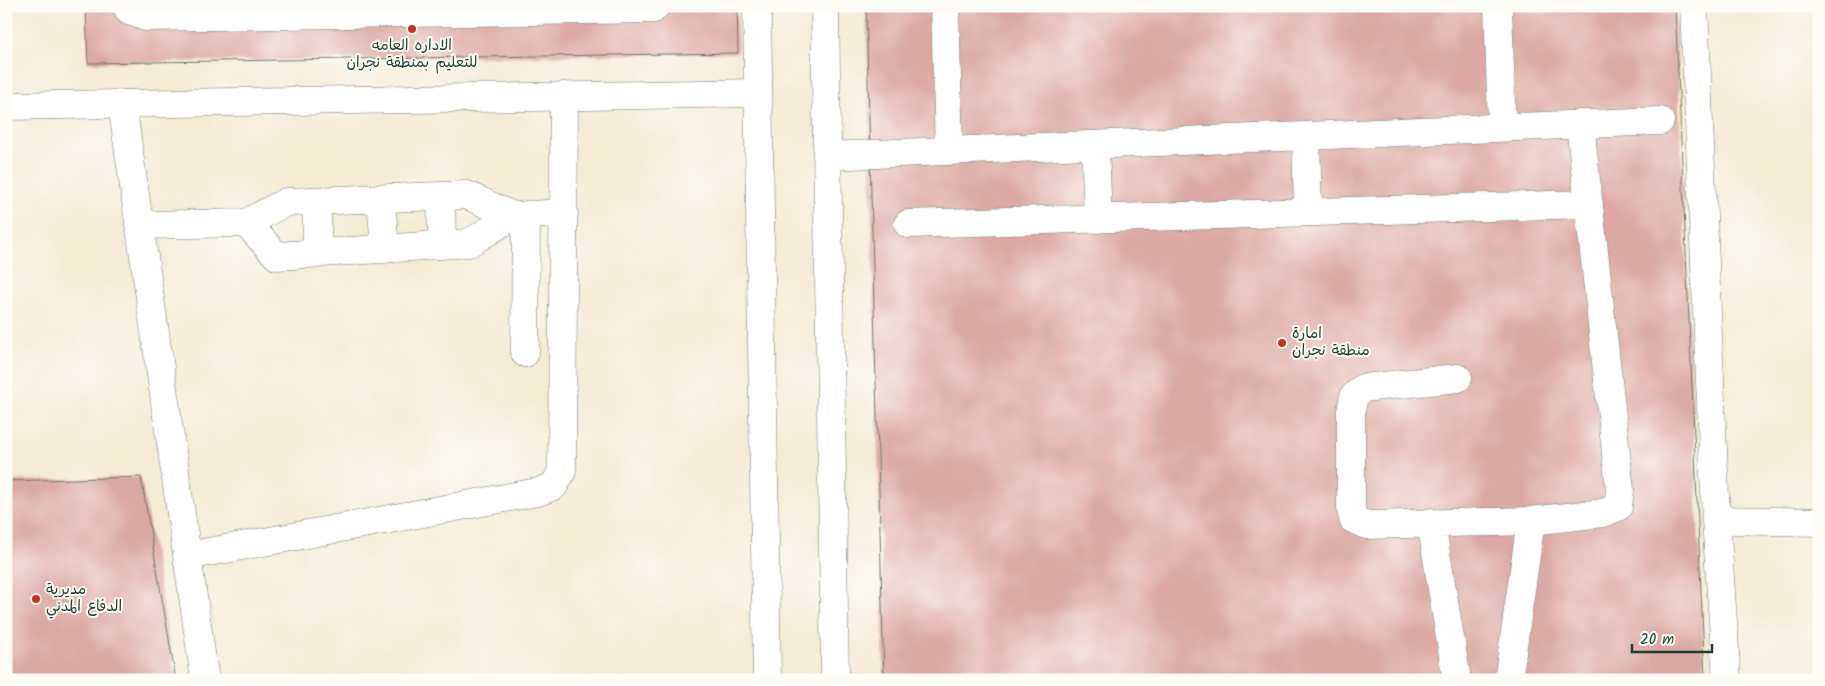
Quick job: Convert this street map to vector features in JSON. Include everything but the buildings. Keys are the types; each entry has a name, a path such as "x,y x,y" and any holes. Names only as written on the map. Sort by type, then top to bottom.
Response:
{"street":[{"path":"127,6 130,11 145,17 221,11 653,9 656,6"},
{"path":"757,6 767,680"},
{"path":"825,6 835,680"},
{"path":"945,6 949,151"},
{"path":"1498,6 1502,127"},
{"path":"1694,6 1716,520 1727,680"},
{"path":"6,106 757,93"},
{"path":"187,556 538,492 554,486 562,471 564,96"},
{"path":"122,104 205,680"},
{"path":"828,156 1660,120"},
{"path":"1458,378 1364,388 1354,396 1350,411 1351,508 1354,519 1366,525 1531,520 1603,513 1618,507 1620,490 1580,124"},
{"path":"1306,136 1308,212"},
{"path":"1095,145 1098,219"},
{"path":"139,225 246,223 286,202 467,195 519,216"},
{"path":"441,196 442,245"},
{"path":"381,198 385,249"},
{"path":"317,201 317,254"},
{"path":"908,224 1589,204"},
{"path":"246,223 277,256 469,243 519,216 564,213"},
{"path":"519,216 524,353"},
{"path":"1508,680 1531,520"},
{"path":"1716,520 1819,522"},
{"path":"1431,522 1457,680"}],"place":[{"name":"الاداره العامه للتعليم بمنطقة نجران","path":"412,29"},
{"name":"امارة منطقة نجران","path":"1282,343"},
{"name":"مديرية الدفاع المدني","path":"36,599"}]}
